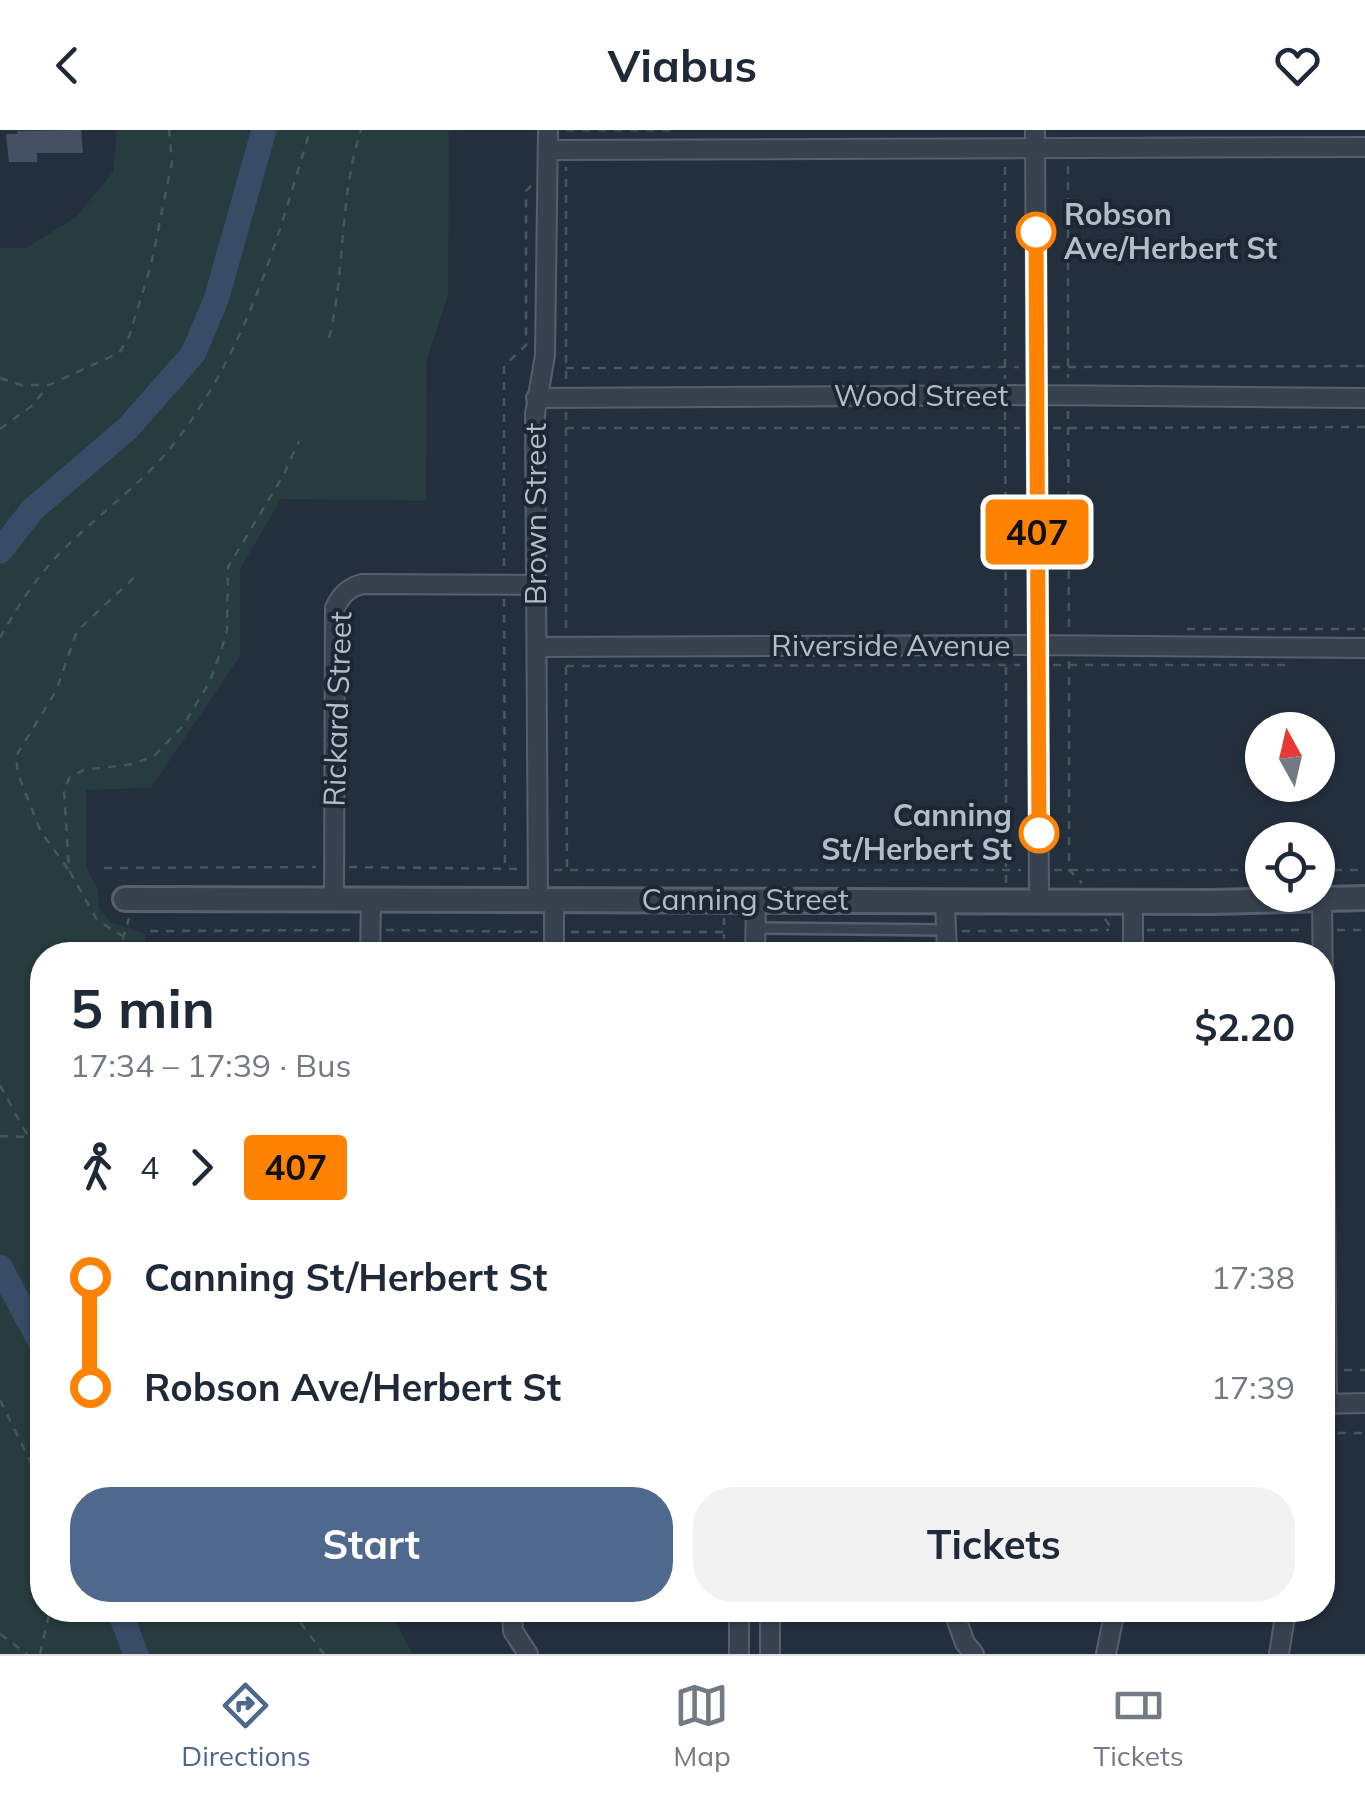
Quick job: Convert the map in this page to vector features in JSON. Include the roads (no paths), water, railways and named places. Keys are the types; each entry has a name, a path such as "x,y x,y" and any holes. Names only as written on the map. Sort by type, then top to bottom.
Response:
{"street":[{"name":"Brown Street","path":"548,130 557,150 546,355 536,398 535,585 538,870 554,942"},
{"path":"1035,139 1040,900"},
{"path":"557,150 1005,148 1035,139 1068,148 1365,147"},
{"name":"Wood Street","path":"536,398 1365,398"},
{"name":"Rickard Street","path":"334,900 338,601 362,584 535,585"},
{"name":"Riverside Avenue","path":"537,647 1365,648"},
{"name":"Canning Street","path":"1335,898 1365,898"},
{"name":"Canning Street","path":"125,899 1245,899"},
{"path":"370,942 371,900"},
{"path":"755,942 756,900"},
{"path":"1132,900 1133,942"},
{"path":"942,942 945,901"},
{"path":"1322,912 1323,942"},
{"path":"1335,1404 1365,1404"},
{"path":"513,1622 513,1631 528,1654"},
{"path":"739,1622 739,1654"},
{"path":"770,1622 770,1654"},
{"path":"958,1622 974,1654"},
{"path":"1106,1654 1113,1622"},
{"path":"1279,1654 1284,1622"}],"lane":[{"path":"755,928 930,942"}],"waterway":[{"path":"0,551 32,510 128,428 193,354 216,300 264,130"},
{"path":"0,1267 30,1323"},
{"path":"124,1622 136,1654"}],"place":[{"name":"Robson Ave/Herbert St","path":"1036,232"},
{"name":"Canning St/Herbert St","path":"1039,833"}]}
